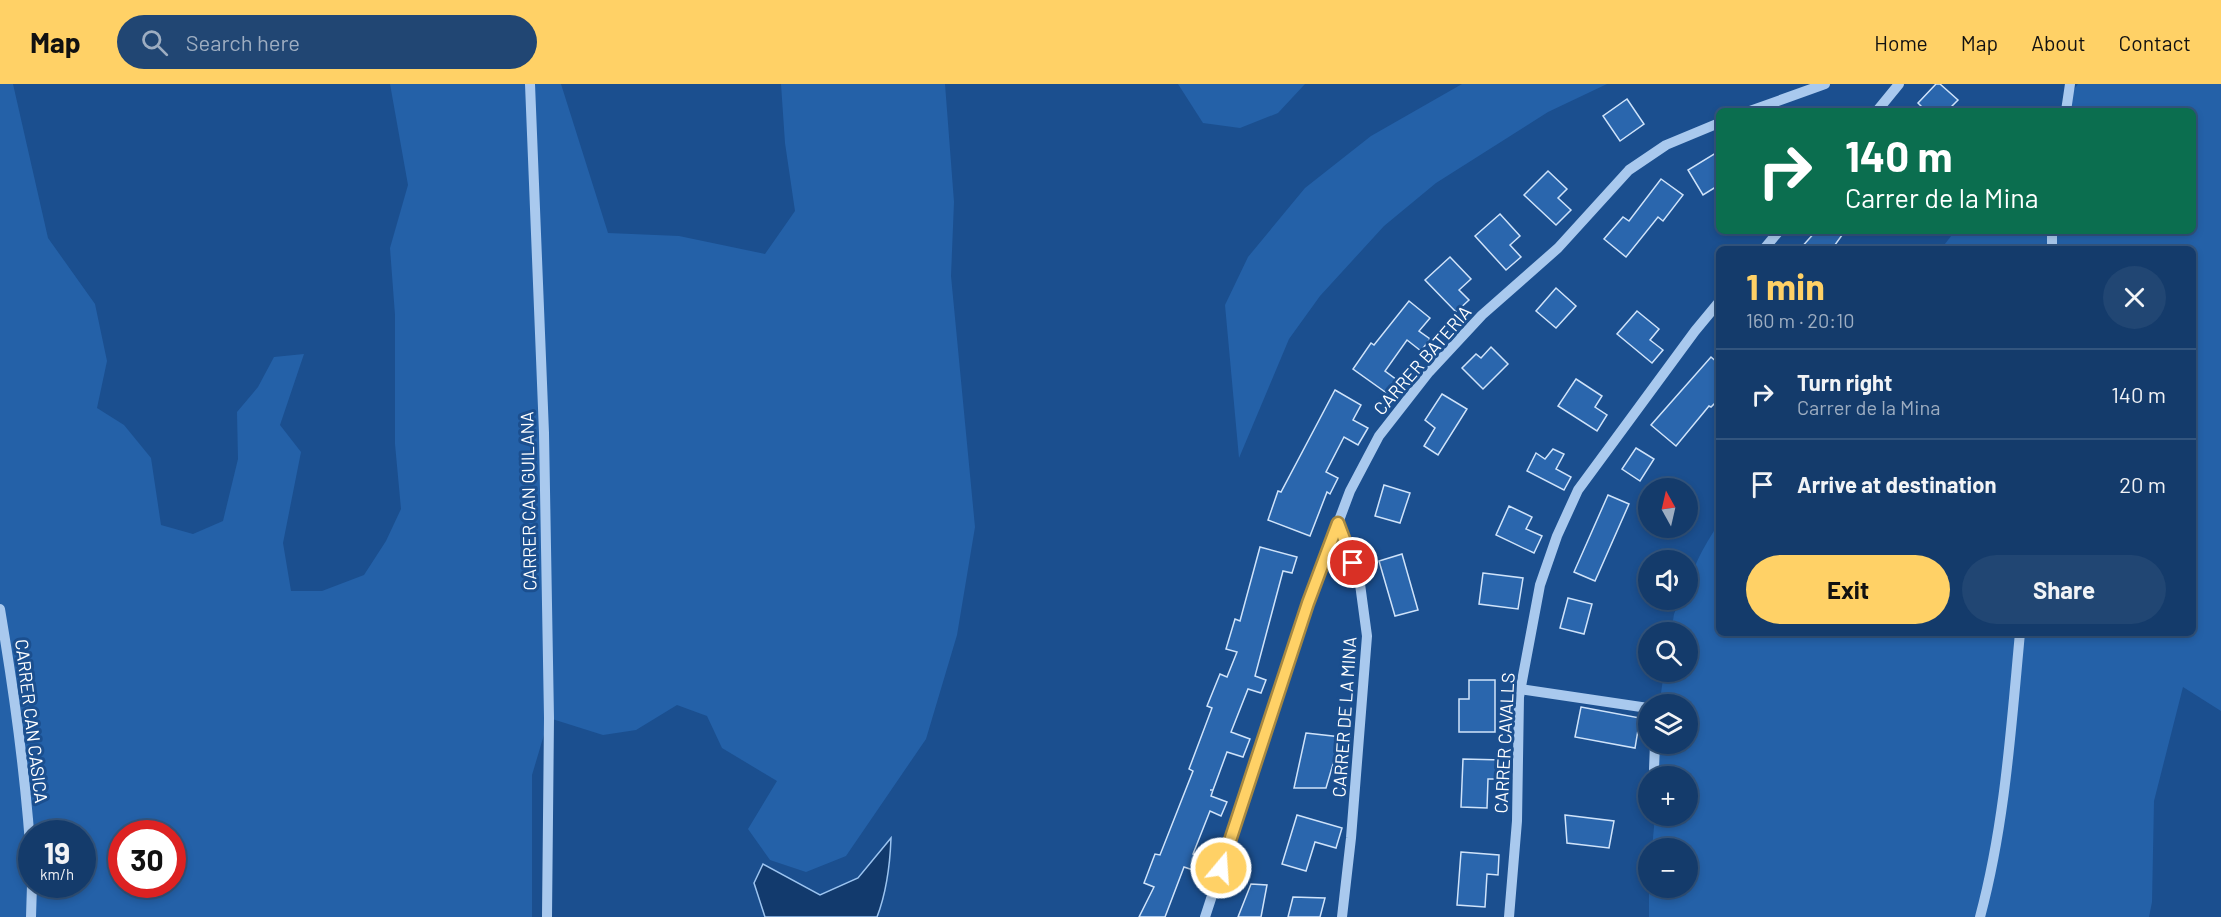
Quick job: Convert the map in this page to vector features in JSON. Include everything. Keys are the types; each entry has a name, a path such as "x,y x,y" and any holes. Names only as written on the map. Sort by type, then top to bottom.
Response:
{"street":[{"name":"CARRER CAN GUILANA","path":"530,84 544,433 549,718 547,917"},
{"path":"1758,108 1825,84"},
{"path":"1879,108 1899,84"},
{"path":"2066,108 2070,84"},
{"name":"CARRER BATERIA","path":"1205,917 1308,603 1350,491 1379,436 1429,372 1482,315 1558,248 1629,170 1666,145 1716,124"},
{"path":"1766,246 1776,234"},
{"name":"CARRER CAVALLS","path":"1509,917 1517,821 1520,689 1540,585 1557,536 1578,490 1716,306"},
{"name":"CARRER DE LA MINA","path":"1338,523 1360,584 1367,636 1351,838 1342,917"},
{"name":"CARRER CAN CASICA","path":"0,609 17,710 29,820"},
{"path":"1980,917 1989,884 2004,796 2020,636"},
{"path":"1520,689 1638,707"},
{"path":"31,917 32,898"}],"shaded area":[{"path":"0,84 13,84 48,238 95,304 107,361 97,408 124,425 151,458 161,525 193,534 223,521 238,459 237,412 258,387 274,357 304,354 280,425 301,452 283,543 291,591 322,591 364,575 386,541 401,509 395,444 395,315 390,248 408,185 390,84 561,84 608,233 679,236 765,254 795,211 785,143 781,84 945,84 954,202 951,276 975,527 957,635 926,739 846,856 806,872 770,860 748,829 777,781 722,748 707,716 677,705 636,730 603,735 549,718 532,775 532,917 0,917"},
{"path":"1178,84 1305,84 1278,113 1240,128 1203,123"},
{"path":"1462,84 1607,84 1548,112 1436,183 1384,226 1320,296 1289,339 1239,458 1225,305 1248,257 1305,188 1371,136"},
{"path":"2078,84 2221,84 2221,711 2183,687 2154,801 2152,902 2149,917 1649,917 1649,898 1698,898 1698,838 1653,838 1654,826 1698,826 1698,766 1658,766 1658,754 1698,754 1698,694 1661,694 1663,682 1698,682 1698,622 1673,622 1676,610 1698,610 1698,561 1716,528 1716,636 2196,636 2196,246 1943,246 1953,234 2196,234 2196,108 2060,108"},
{"path":"891,838 887,878 877,917 765,917 754,883 763,864 820,895 858,878"}],"building":[{"path":"1936,84 1940,84 1958,100 1950,108 1923,108 1918,103"},
{"path":"1627,99 1644,124 1620,141 1603,116"},
{"path":"1716,153 1716,187 1703,195 1688,170"},
{"path":"1548,171 1567,189 1558,198 1571,210 1556,225 1524,195"},
{"path":"1661,179 1683,195 1663,221 1658,217 1626,257 1604,239 1623,217 1629,221"},
{"path":"1500,214 1520,236 1510,245 1521,257 1506,270 1475,236"},
{"path":"1813,234 1843,234 1834,246 1803,246"},
{"path":"1450,257 1471,279 1459,290 1469,300 1456,312 1425,280"},
{"path":"1556,288 1576,306 1556,328 1536,311"},
{"path":"1409,301 1430,318 1419,331 1430,339 1421,351 1407,340 1385,371 1397,380 1388,394 1353,369 1371,343 1374,345"},
{"path":"1637,311 1659,329 1650,340 1663,350 1652,363 1617,334"},
{"path":"1491,347 1508,364 1483,389 1462,368 1476,354 1481,358"},
{"path":"1711,357 1716,361 1716,402 1711,407 1709,406 1676,446 1651,425"},
{"path":"1576,379 1602,396 1595,407 1607,415 1597,431 1558,406"},
{"path":"1335,390 1361,405 1353,420 1368,428 1358,445 1344,437 1326,472 1338,478 1330,494 1327,492 1310,536 1268,520 1278,491 1281,492"},
{"path":"1442,394 1467,409 1438,455 1424,446 1435,428 1425,420"},
{"path":"1636,448 1654,459 1642,478 1638,480 1622,469"},
{"path":"1553,449 1564,454 1556,469 1571,477 1564,490 1527,471 1536,453 1545,459"},
{"path":"1384,485 1410,493 1400,523 1375,516"},
{"path":"1608,495 1629,504 1595,581 1574,572"},
{"path":"1509,506 1532,517 1526,529 1542,536 1534,553 1496,535"},
{"path":"1260,547 1297,557 1292,573 1283,571 1255,676 1266,680 1261,693 1248,689 1231,732 1250,739 1243,757 1227,752 1211,796 1227,802 1221,816 1210,811 1193,854 1204,858 1199,872 1184,867 1165,917 1139,917 1154,887 1144,883 1155,854 1160,855 1193,771 1189,769 1212,708 1207,706 1220,674 1227,677 1237,652 1226,649 1235,619 1240,621"},
{"path":"1402,554 1418,610 1395,616 1379,561"},
{"path":"1483,573 1523,578 1518,609 1479,604"},
{"path":"1568,598 1592,604 1584,634 1560,628"},
{"path":"1469,680 1495,680 1495,732 1459,732 1459,699 1469,699"},
{"path":"1581,707 1638,718 1635,748 1575,737"},
{"path":"1306,733 1350,738 1347,756 1336,754 1326,788 1294,788"},
{"path":"1463,759 1503,760 1503,779 1488,779 1487,808 1461,807"},
{"path":"1297,815 1342,828 1336,848 1315,842 1306,871 1282,864"},
{"path":"1565,815 1614,821 1609,848 1567,843"},
{"path":"1461,852 1499,855 1498,875 1487,874 1485,907 1457,905"},
{"path":"1251,884 1267,885 1261,917 1238,917"},
{"path":"1293,897 1325,898 1320,917 1288,917"}],"route":[{"path":"1221,868 1308,603 1338,523 1353,563"}]}
